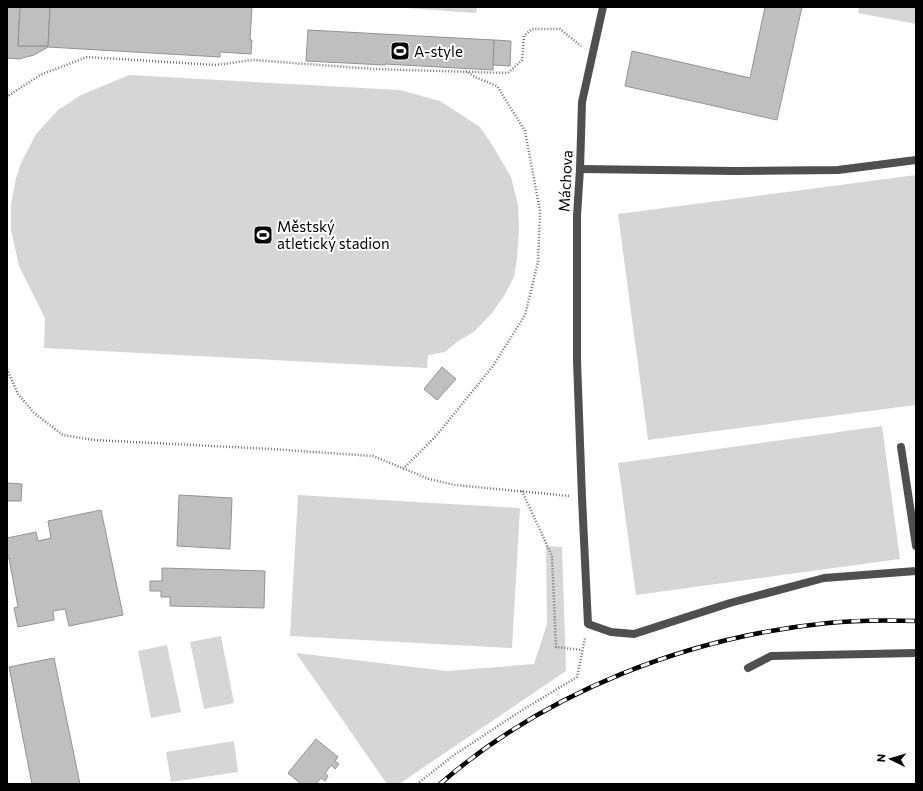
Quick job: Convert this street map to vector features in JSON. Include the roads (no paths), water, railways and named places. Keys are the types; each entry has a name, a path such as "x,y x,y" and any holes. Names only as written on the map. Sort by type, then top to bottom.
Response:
{"street":[{"name":"Máchova","path":"603,7 582,102 577,216 577,360 588,624 611,632 634,634 730,603 824,578 916,571"},
{"path":"580,168 736,171 838,170 916,160"},
{"path":"901,447 916,546"},
{"path":"748,668 770,656 916,653"}],"railway":[{"path":"440,784 482,751 526,722 573,696 622,674 672,656 723,641 776,630 850,621 916,621"}],"place":[{"name":"A-style","path":"400,51"},
{"name":"Městský atletický stadion","path":"263,235"}]}
